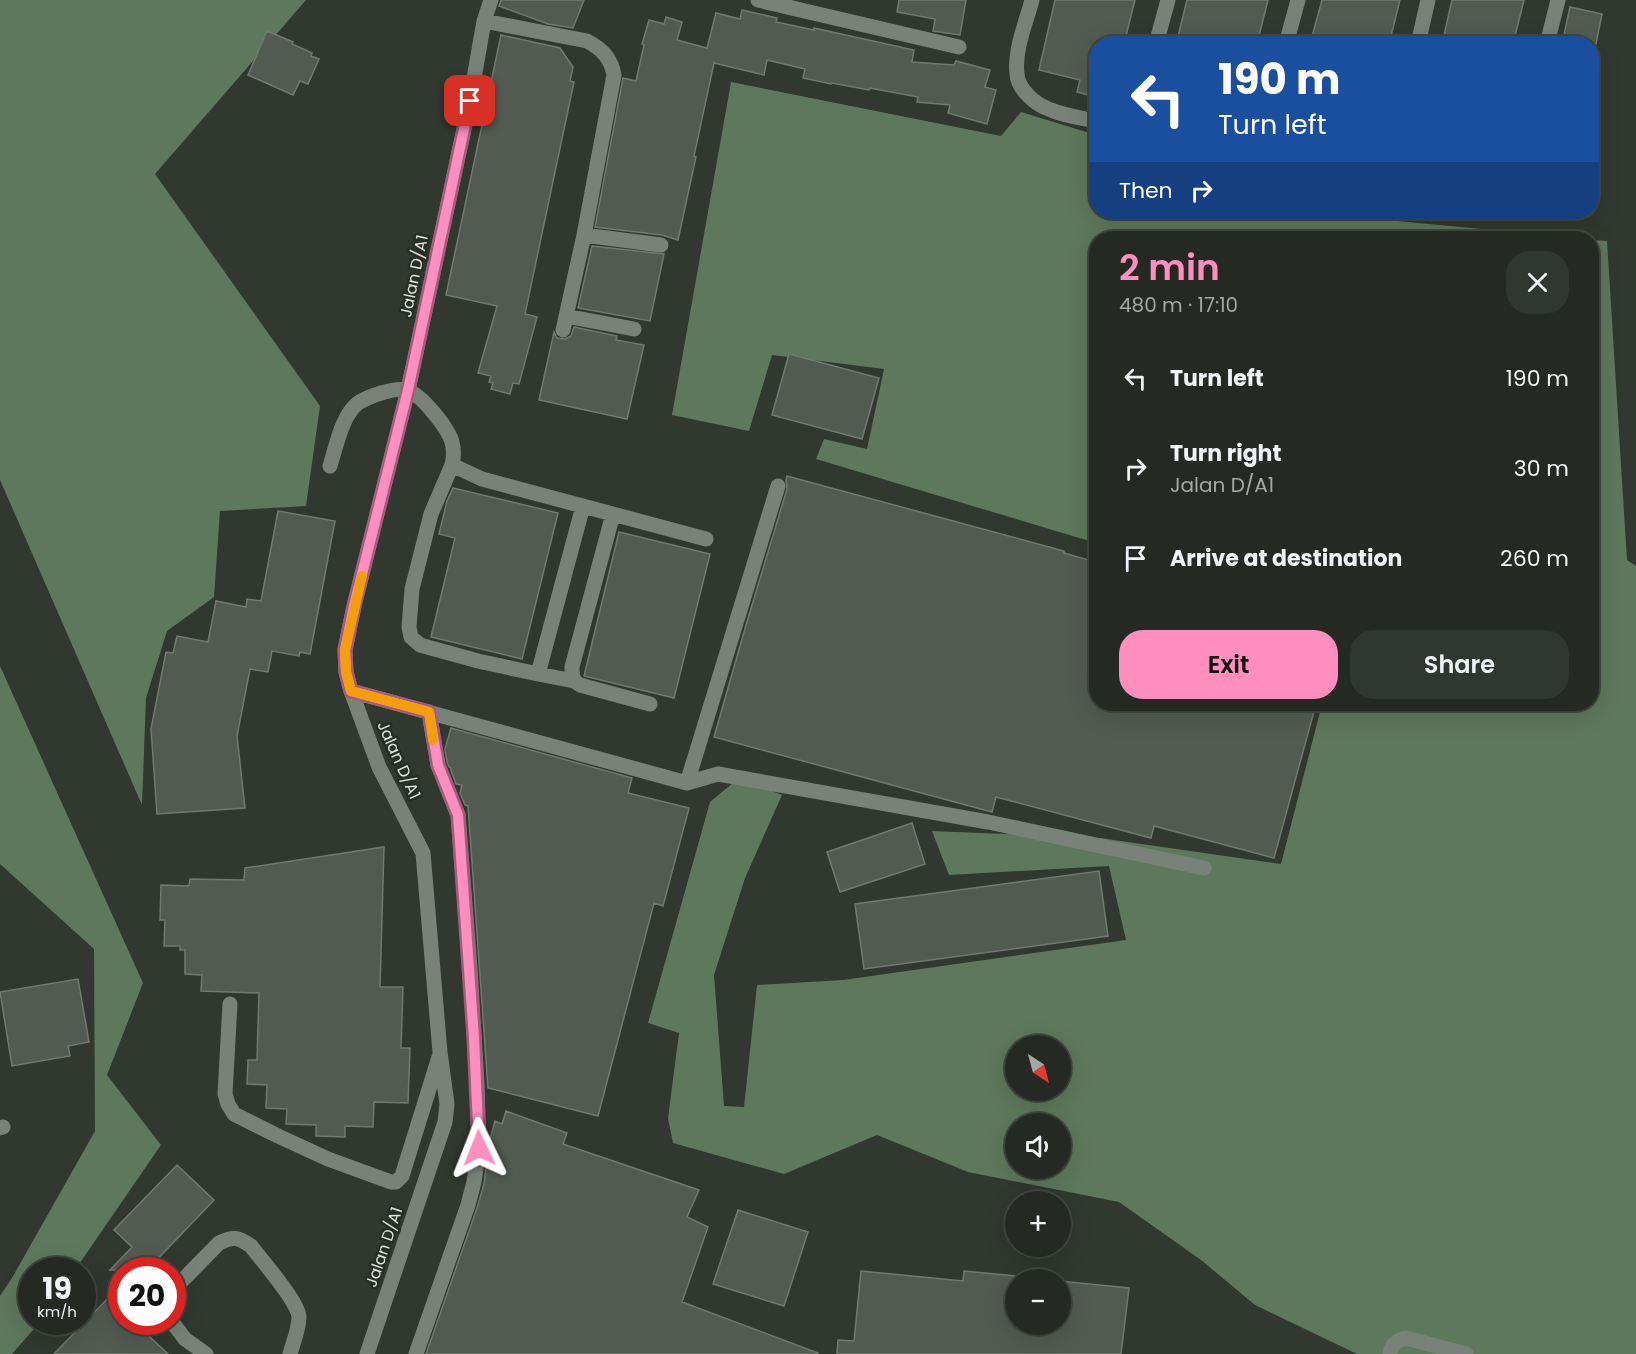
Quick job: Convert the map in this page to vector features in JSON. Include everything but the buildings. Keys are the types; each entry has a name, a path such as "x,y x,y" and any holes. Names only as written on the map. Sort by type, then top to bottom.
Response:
{"street":[{"name":"Jalan D/A1","path":"368,1354 445,1122 447,1104 440,1052 423,853 379,767 351,691 346,672 345,650 408,390 470,101 484,21 491,0"},
{"path":"758,0 959,47"},
{"path":"1032,0 1017,56 1017,76 1024,90 1036,102 1051,111 1089,119"},
{"path":"1158,36 1168,0"},
{"path":"1288,36 1298,0"},
{"path":"1420,36 1428,0"},
{"path":"1549,36 1558,0"},
{"path":"484,21 586,41 607,55 613,66 614,75 565,323 634,329"},
{"path":"584,235 661,246"},
{"path":"330,466 344,423 357,404 390,391 408,390 428,405 440,420 452,440 454,453 452,465 431,514 411,588 409,627 411,637 420,645 574,681 580,685 650,704"},
{"path":"452,465 482,478 706,539"},
{"path":"687,783 778,486"},
{"path":"538,674 583,506"},
{"path":"574,681 572,667 613,514"},
{"path":"351,691 687,783 718,774 988,822 1204,868"},
{"path":"416,1354 468,1205 479,1148 474,1038 458,815 438,765 429,712"},
{"path":"230,1004 225,1094 234,1114 328,1159 392,1182 396,1182 402,1176 440,1052"},
{"path":"186,1277 219,1243 236,1238 243,1240 251,1246 298,1311 299,1321 290,1354"},
{"path":"182,1335 206,1354"},
{"path":"1390,1354 1390,1349 1397,1341 1406,1338 1466,1354"}],"green space":[{"path":"0,0 306,0 155,174 320,406 306,506 220,511 214,597 167,631 146,698 142,805 0,480"},
{"path":"731,82 1001,136 1021,112 1089,133 1089,219 1376,219 1503,231 1089,231 1089,541 816,459 824,439 867,449 884,369 772,355 749,431 672,415"},
{"path":"1599,240 1607,241 1627,560 1636,566 1636,1354 1357,1354 1255,1305 1201,1260 1119,1202 968,1172 877,1135 784,1174 673,1143 668,1118 679,1033 648,1023 710,802 739,778 782,795 745,878 714,975 724,1106 744,1107 757,985 843,980 1126,940 1109,866 949,875 932,831 1100,838 1281,864 1320,711 1599,711"},
{"path":"0,666 143,983 107,1075 161,1145 84,1257 24,1257 95,1131 94,949 0,864"},
{"path":"18,1267 18,1335 29,1335 12,1354 0,1354 0,1296"}],"slow traffic":[{"path":"362,576 345,650 346,672 351,691 429,712 433,740"}],"route":[{"path":"470,101 408,390 345,650 346,672 351,691 429,712 438,765 458,815 470,968 479,1148"}]}
